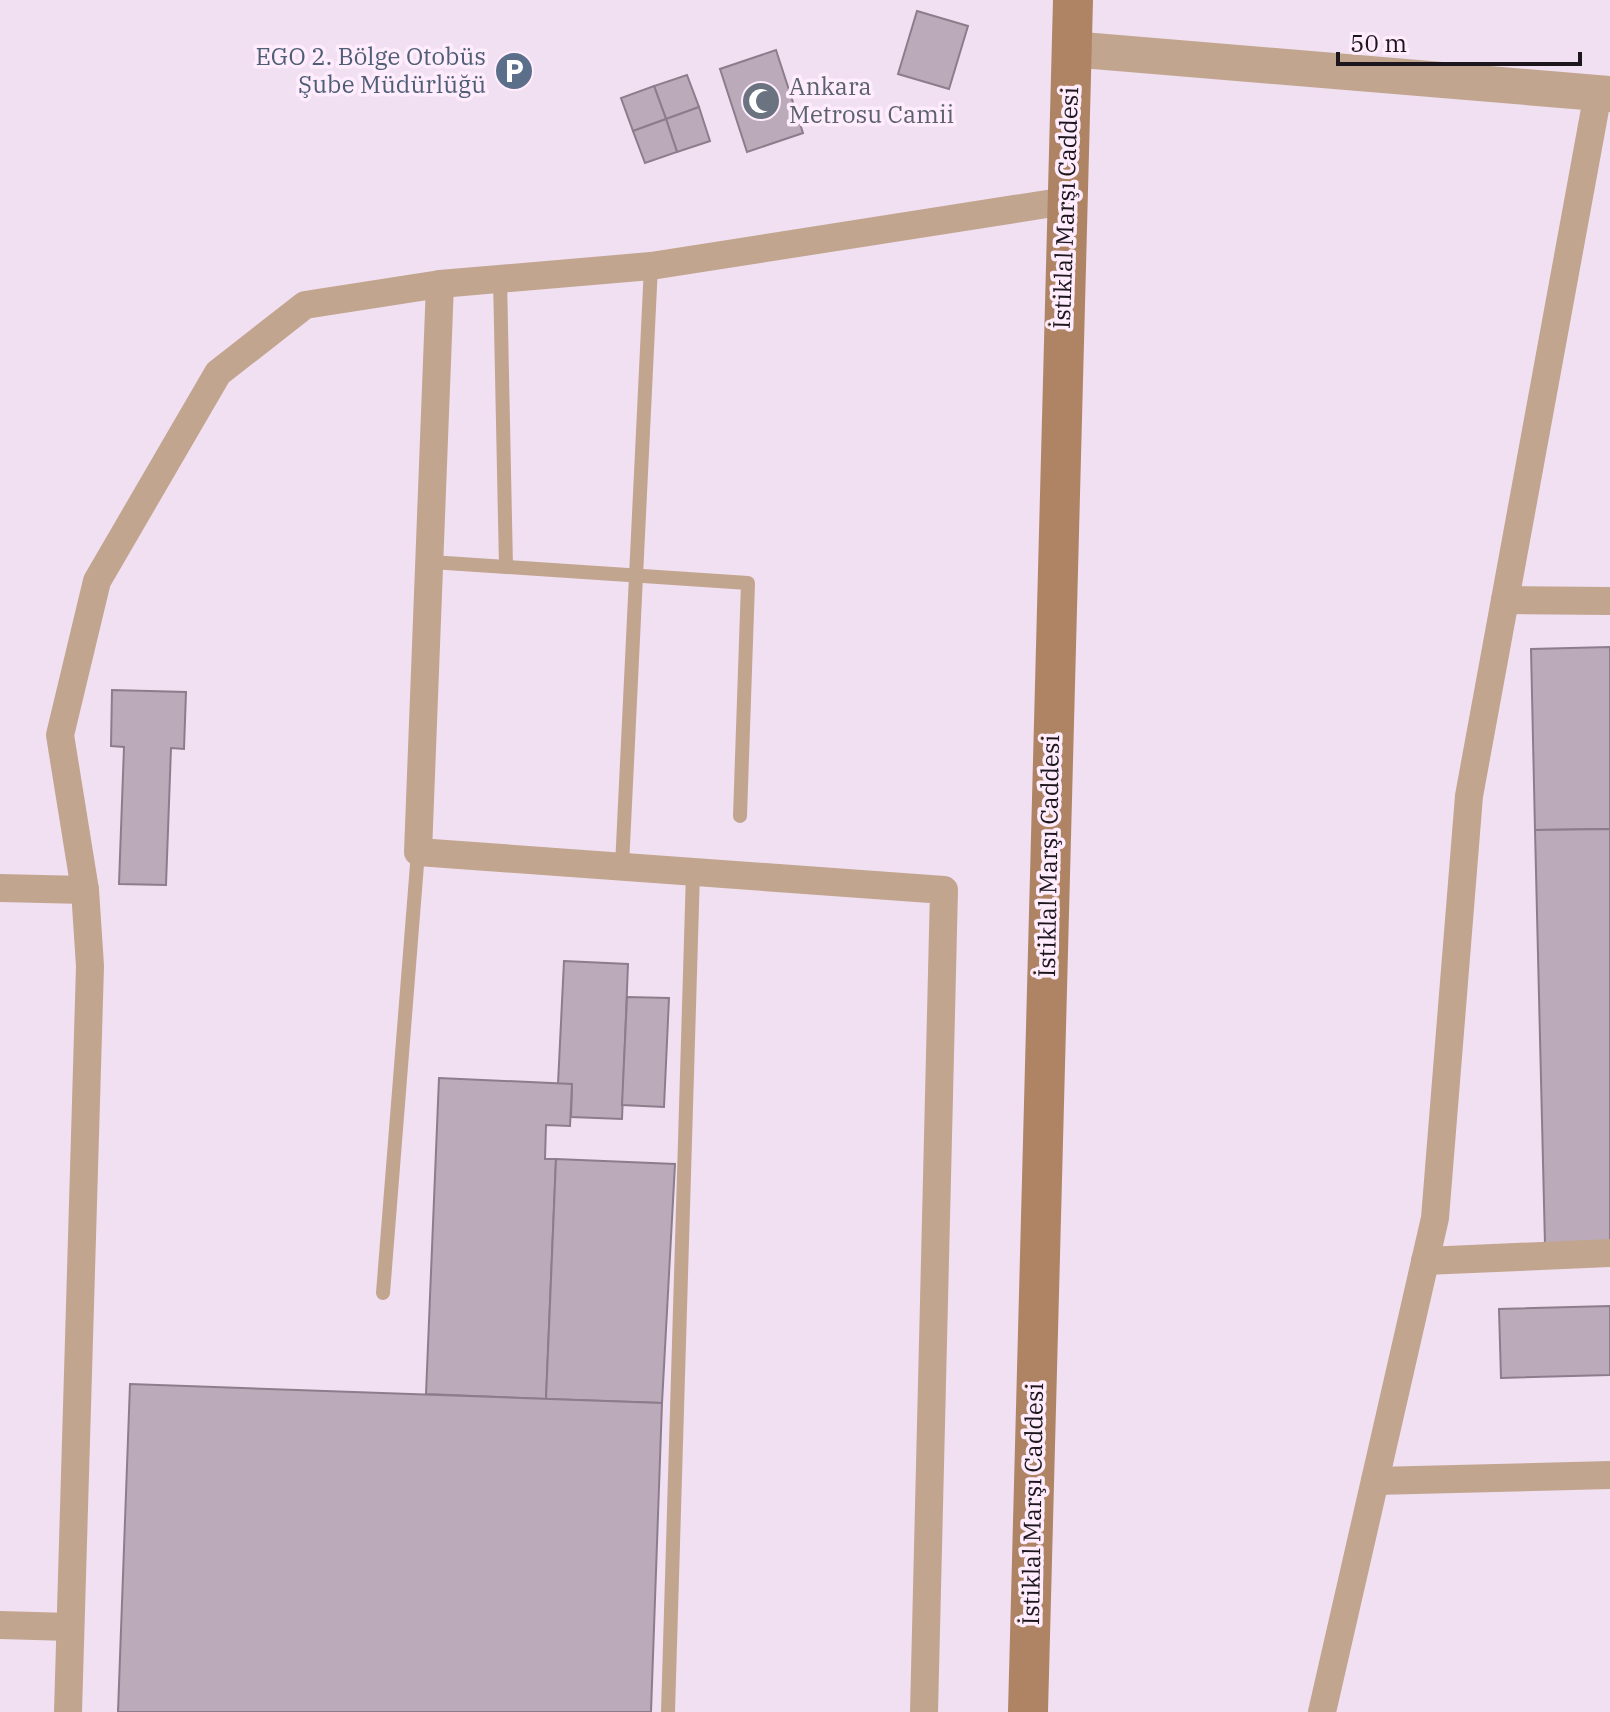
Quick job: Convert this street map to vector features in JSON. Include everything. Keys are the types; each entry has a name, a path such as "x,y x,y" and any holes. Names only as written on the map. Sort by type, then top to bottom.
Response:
{"main road":[{"name":"İstiklal Marşı Caddesi","path":"1028,1712 1073,0"}],"street":[{"path":"1070,49 1604,94 1469,796 1435,1218 1322,1712"},
{"path":"68,1712 90,966 85,890 60,735 97,581 218,373 305,305 440,284 651,266 1066,201"},
{"path":"440,284 418,852 944,890 924,1712"},
{"path":"1505,600 1610,601"},
{"path":"0,888 85,890"},
{"path":"1425,1261 1610,1253"},
{"path":"1375,1481 1610,1475"},
{"path":"0,1625 70,1627"}],"lane":[{"path":"622,866 651,266"},
{"path":"500,278 506,567"},
{"path":"431,562 748,583 740,816"},
{"path":"383,1293 418,852"},
{"path":"668,1712 693,872"}],"building":[{"path":"917,11 968,26 949,89 898,74"},
{"name":"Ankara Metrosu Camii","path":"776,50 803,133 747,152 720,69"},
{"path":"687,75 699,107 666,119 654,86"},
{"path":"654,86 666,119 633,131 621,98"},
{"path":"699,107 710,141 677,152 666,119"},
{"path":"666,119 677,152 645,163 633,131"},
{"path":"1610,647 1610,829 1535,830 1531,649"},
{"path":"112,690 186,692 184,749 171,748 166,885 119,884 124,747 111,746"},
{"path":"1610,829 1610,1244 1545,1245 1535,830"},
{"path":"564,961 628,964 622,1119 571,1117 572,1084 558,1084"},
{"path":"627,997 669,998 664,1107 622,1105"},
{"path":"439,1078 572,1084 570,1126 546,1125 545,1159 556,1159 546,1399 426,1394"},
{"path":"556,1159 675,1164 662,1403 546,1399"},
{"path":"1610,1306 1610,1375 1501,1378 1499,1309"},
{"path":"130,1384 662,1403 651,1712 118,1712"}],"place":[{"name":"EGO 2. Bölge Otobüs Şube Müdürlüğü","path":"514,71"},
{"name":"Ankara Metrosu Camii","path":"761,101"}]}
